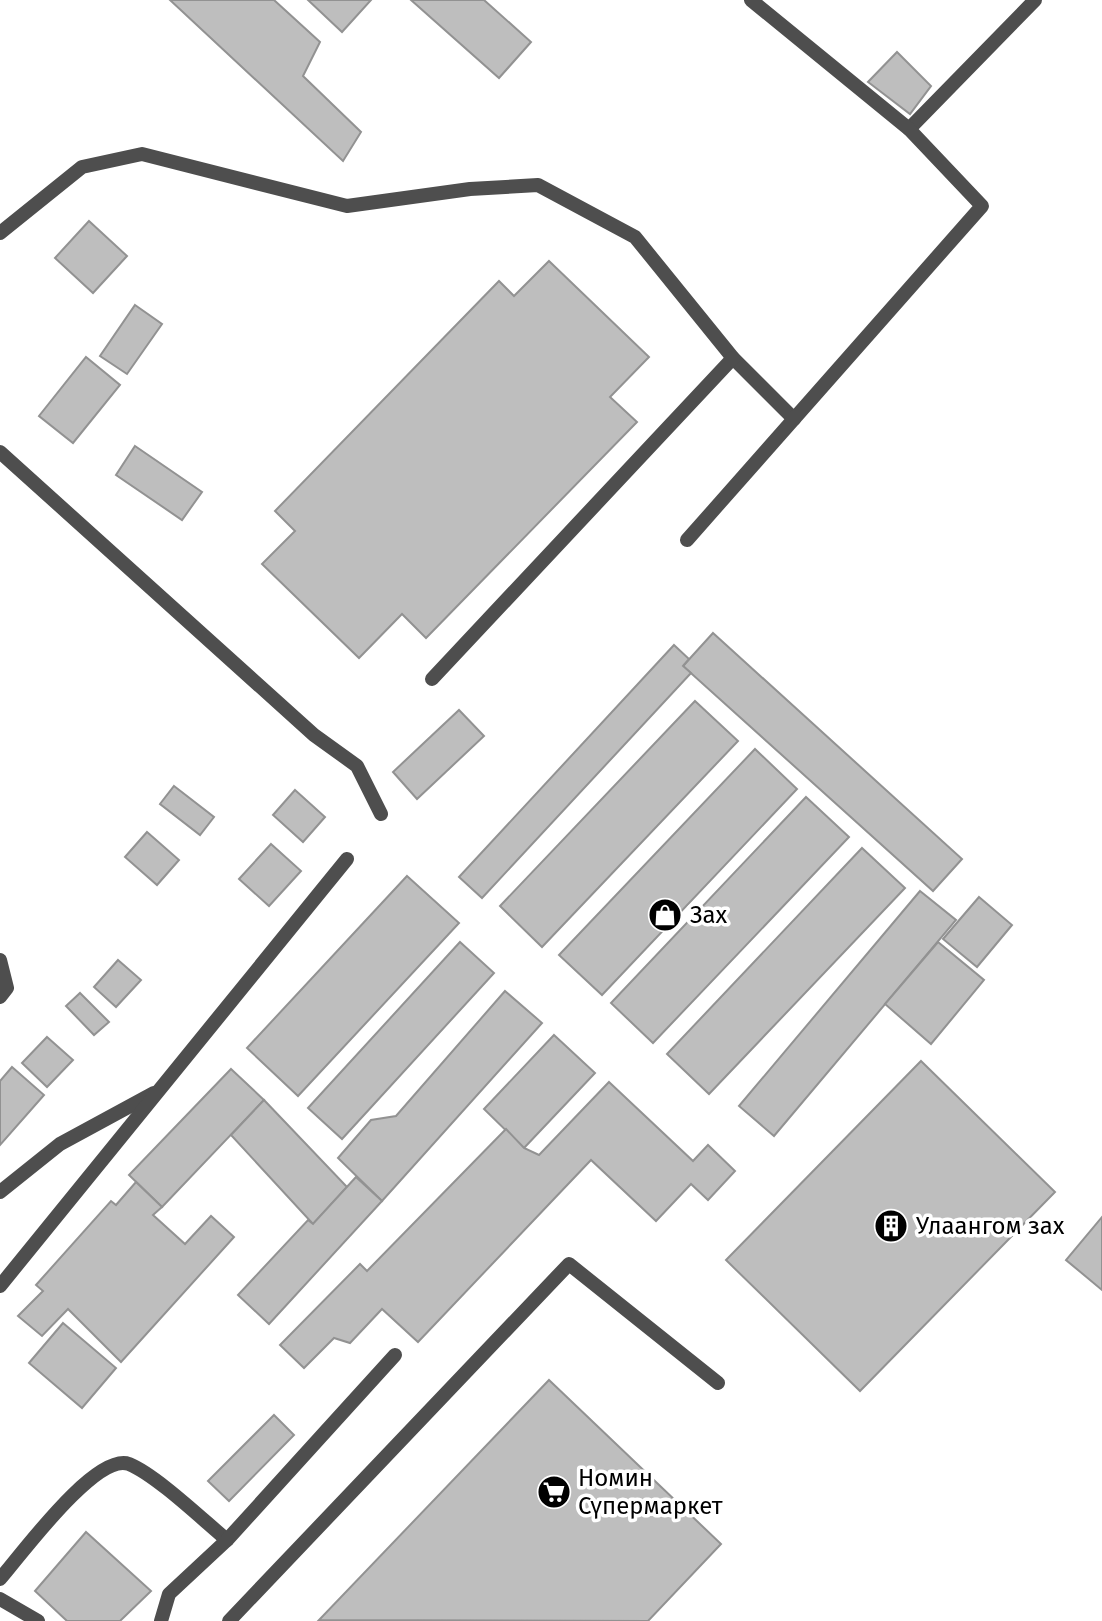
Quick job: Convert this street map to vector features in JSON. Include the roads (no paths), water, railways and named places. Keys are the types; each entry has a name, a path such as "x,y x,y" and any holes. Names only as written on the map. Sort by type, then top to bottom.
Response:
{"street":[{"path":"909,130 1035,0"},
{"path":"687,540 982,206 909,130 758,3"},
{"path":"0,233 82,167 142,153 347,206 470,189 538,185 635,237 733,358 794,419"},
{"path":"432,679 733,358"},
{"path":"0,452 314,735 357,766 381,814"},
{"path":"0,1286 347,859"},
{"path":"0,960 7,988 0,997"},
{"path":"0,1192 60,1144 160,1090"},
{"path":"229,1621 569,1264 718,1383"},
{"path":"161,1621 169,1594 228,1540 395,1356"},
{"path":"0,1579 87,1479 117,1464 128,1464 146,1476 228,1540"},
{"path":"0,1599 38,1621"}],"place":[{"name":"Зах","path":"665,915"},
{"name":"Улаангом зах","path":"891,1226"},
{"name":"Номин Сүпермаркет","path":"554,1492"}]}
